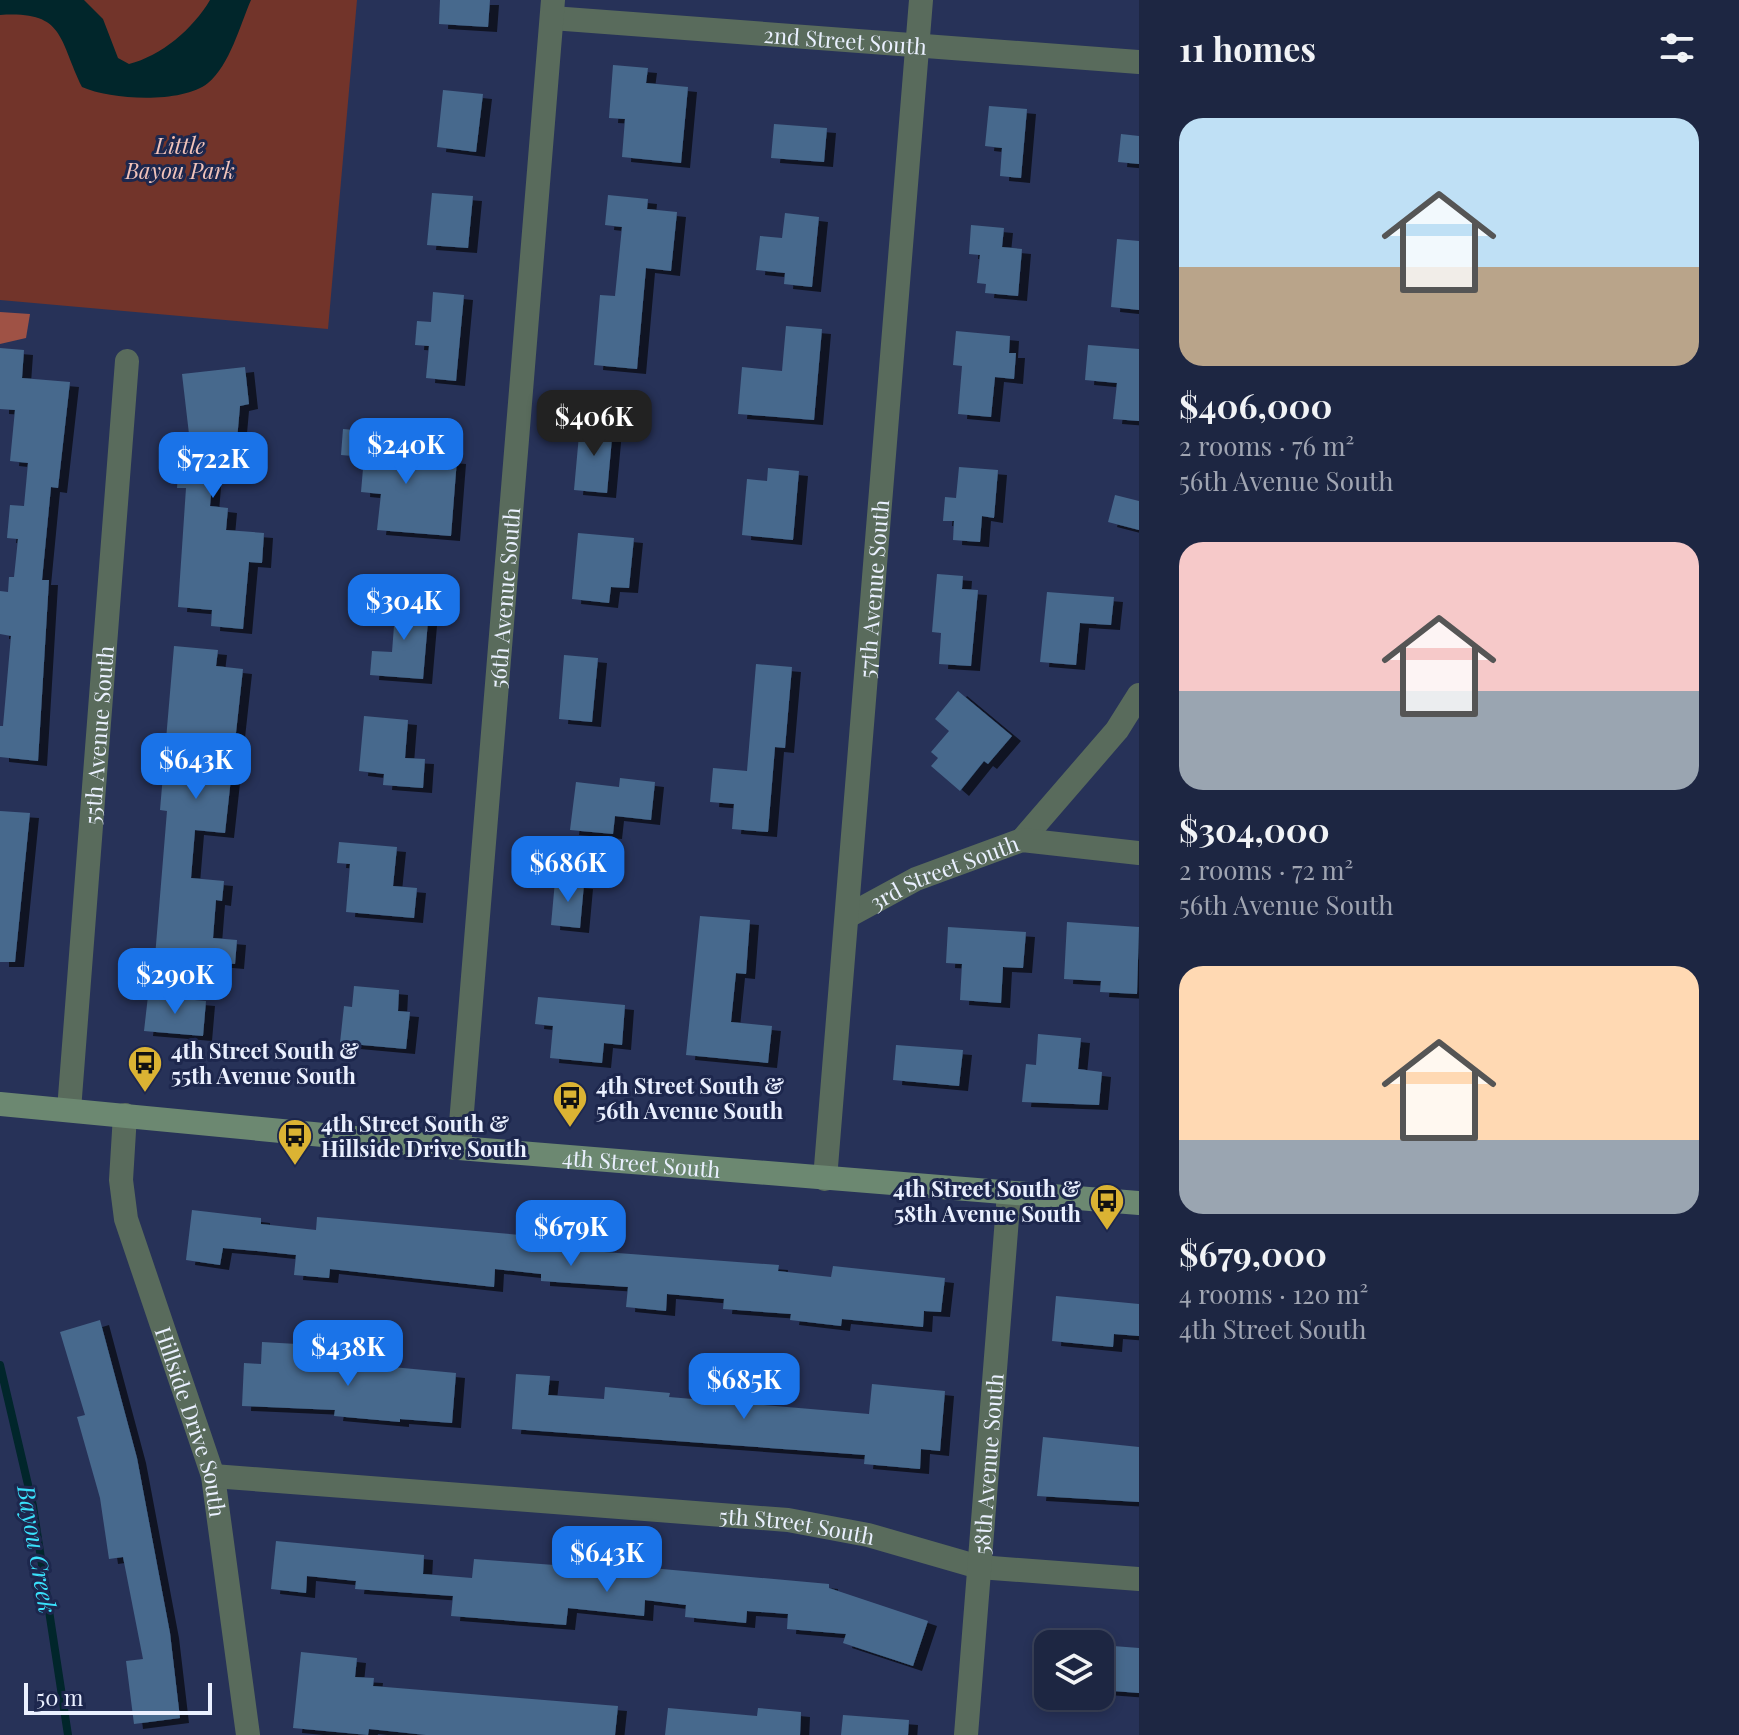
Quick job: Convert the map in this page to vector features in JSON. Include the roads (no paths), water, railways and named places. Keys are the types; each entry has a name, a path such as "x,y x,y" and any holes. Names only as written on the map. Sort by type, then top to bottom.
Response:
{"street":[{"name":"57th Avenue South","path":"825,1179 921,0"},
{"name":"2nd Street South","path":"553,9 917,46 1139,62"},
{"name":"56th Avenue South","path":"459,1148 553,9"},
{"name":"55th Avenue South","path":"69,1110 127,361"},
{"path":"1022,840 1117,730 1139,695"},
{"name":"3rd Street South","path":"848,916 916,879 1022,840 1139,853"},
{"name":"4th Street South","path":"0,1104 459,1148 1139,1203"},
{"name":"Hillside Drive South","path":"125,1115 121,1180 126,1219 213,1476 248,1735"},
{"name":"58th Avenue South","path":"966,1735 1009,1193"},
{"name":"5th Street South","path":"213,1476 788,1520 868,1535 979,1567 1139,1579"}],"waterway":[{"name":"Bayou Creek","path":"0,1365 33,1506 68,1735"}],"place":[{"name":"4th Street South & 55th Avenue South","path":"145,1094"},
{"name":"4th Street South & 56th Avenue South","path":"570,1129"},
{"name":"4th Street South & Hillside Drive South","path":"295,1167"},
{"name":"4th Street South & 58th Avenue South","path":"1107,1232"}],"park label":[{"name":"Little Bayou Park","path":"180,158"}]}
